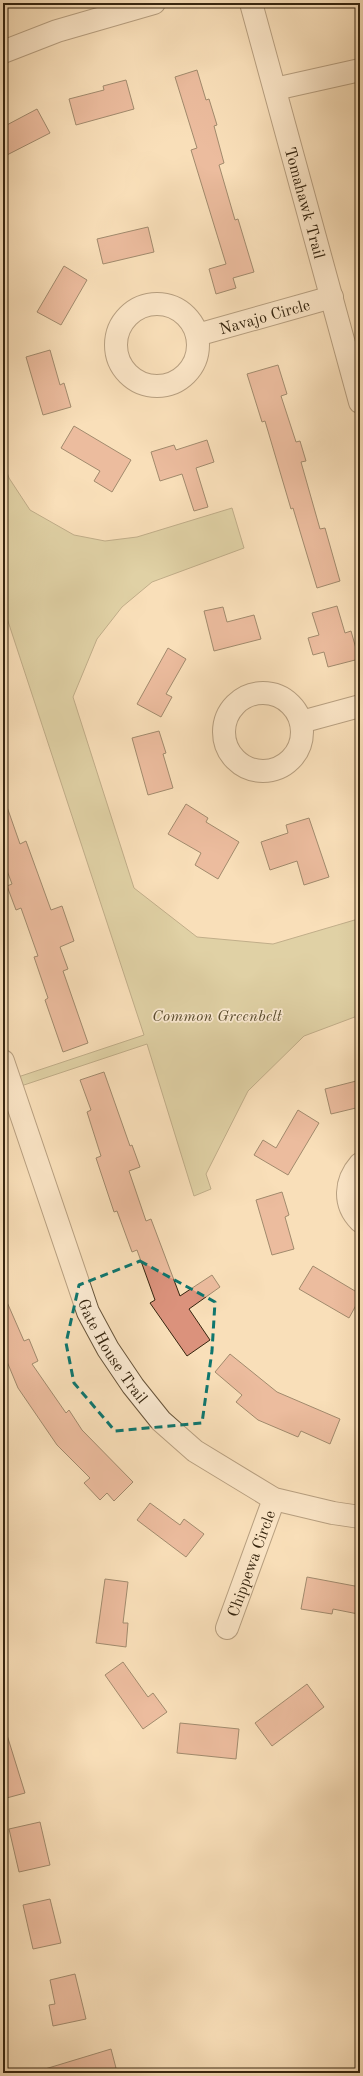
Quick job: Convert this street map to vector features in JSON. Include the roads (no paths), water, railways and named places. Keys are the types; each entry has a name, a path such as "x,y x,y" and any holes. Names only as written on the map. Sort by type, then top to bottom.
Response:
{"street":[{"path":"3,52 57,31 154,3"},
{"name":"Tomahawk Trail","path":"251,3 360,402"},
{"path":"275,89 360,70"},
{"name":"Navajo Circle","path":"197,336 332,297"},
{"path":"301,722 360,706"},
{"name":"Gate House Trail","path":"3,1061 88,1312 108,1349 133,1386 161,1421 195,1451 274,1499 333,1513 360,1516"},
{"path":"360,1164 354,1171 348,1184 348,1197 351,1210 360,1221"},
{"name":"Chippewa Circle","path":"227,1628 274,1499"}],"park label":[{"name":"Common Greenbelt","path":"217,1015"}]}
